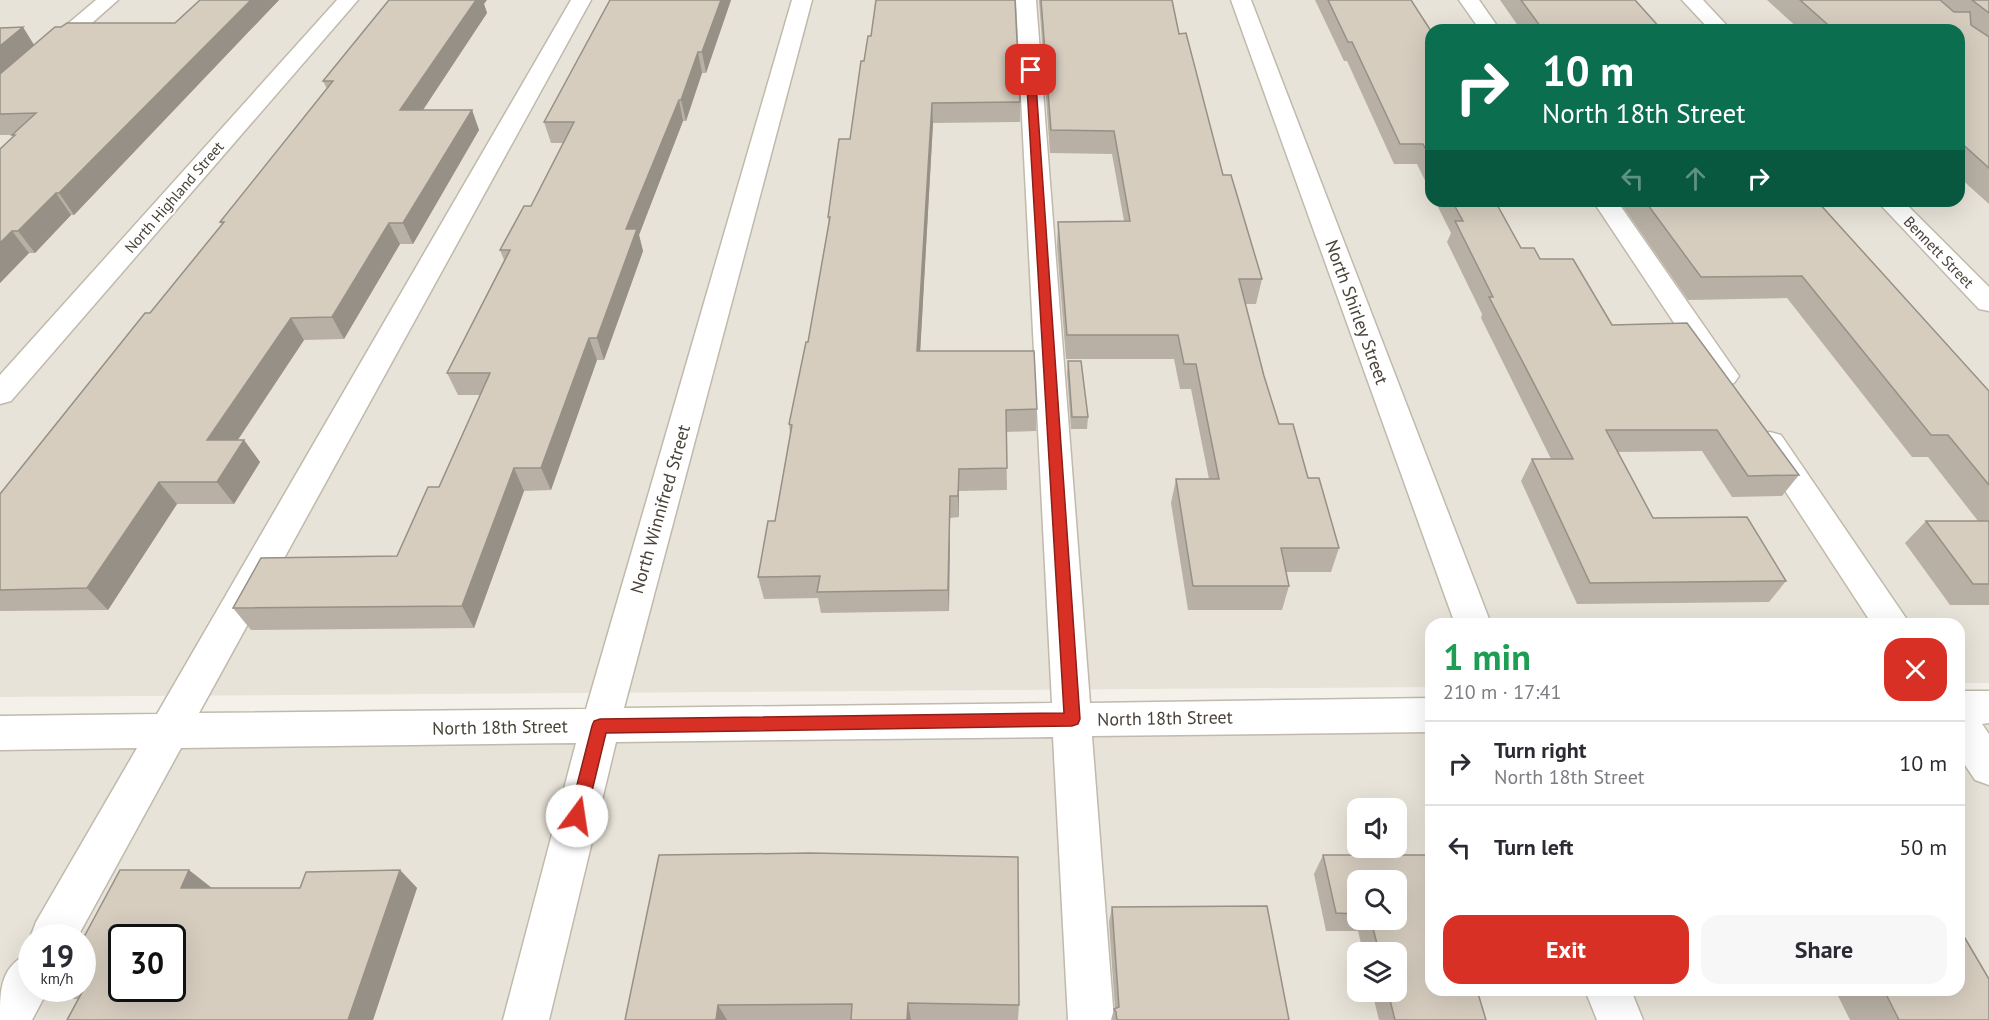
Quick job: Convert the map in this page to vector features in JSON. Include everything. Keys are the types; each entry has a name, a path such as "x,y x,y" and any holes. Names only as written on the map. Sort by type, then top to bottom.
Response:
{"street":[{"path":"0,92 108,0"},
{"name":"North Highland Street","path":"0,394 348,0"},
{"path":"60,924 580,0"},
{"name":"North Winnifred Street","path":"525,1020 600,726 801,0"},
{"path":"1026,0 1091,1020"},
{"name":"North Shirley Street","path":"1241,0 1471,618"},
{"path":"1469,0 1486,24"},
{"path":"1692,0 1715,24"},
{"path":"1609,207 1888,618"},
{"name":"Bennett Street","path":"1895,207 1989,303"},
{"path":"1965,708 1989,707"},
{"name":"North 18th Street","path":"0,733 1425,715"},
{"path":"1965,732 1989,767"},
{"path":"1610,996 1620,1020"},
{"path":"6,1020 18,999"}],"shaded area":[{"path":"0,0 1989,0 1989,683 1965,683 1965,618 1425,618 1425,687 0,697"},
{"path":"1989,707 1989,1020 0,1020 0,733 1425,715 1425,996 1965,996 1965,708"}],"building":[{"path":"200,0 251,0 59,193 56,193 18,231 12,231 0,243 0,149 36,113 0,114 0,74 55,27 61,27 67,23 175,23"},
{"path":"389,0 476,0 400,110 472,110 403,223 389,223 332,317 291,318 207,440 244,440 217,482 159,482 87,588 0,590 0,494 145,313 150,313 224,222 220,222 333,81 323,81"},
{"path":"610,0 721,0 702,52 698,52 681,100 679,100 626,229 637,229 597,338 589,338 541,468 514,468 462,606 233,608 261,558 397,556 428,487 439,487 490,373 447,373 510,250 500,250 524,206 531,206 574,122 544,122"},
{"path":"876,0 1015,0 1020,102 932,103 917,351 1034,351 1037,409 1006,410 1007,468 959,469 958,496 950,496 948,590 817,592 820,576 758,577 768,521 775,521 792,425 789,424 806,342 808,342 830,217 828,217 839,139 850,139 861,61 864,61 868,36 871,36"},
{"path":"1041,0 1172,0 1179,34 1186,33 1223,175 1231,175 1262,279 1239,279 1264,376 1279,424 1293,424 1308,478 1319,478 1339,548 1281,548 1289,586 1193,586 1176,479 1219,479 1196,364 1184,364 1178,335 1067,335 1058,222 1130,221 1114,131 1051,130"},
{"path":"1328,0 1411,0 1426,24 1425,148 1423,144 1400,144 1352,42 1348,42"},
{"path":"1521,0 1635,0 1657,24 1539,24"},
{"path":"1800,0 1940,0 1954,12 1970,12 1971,25 1989,37 1989,168 1965,146 1965,24 1827,24"},
{"path":"1972,0 1989,0 1989,13"},
{"path":"23,27 0,46 0,28"},
{"path":"1455,207 1498,207 1521,248 1534,248 1540,259 1573,259 1612,325 1687,323 1799,475 1748,476 1717,430 1606,430 1653,518 1747,517 1786,581 1590,583 1532,459 1573,459 1489,297 1493,297 1455,221 1463,221"},
{"path":"1649,207 1822,207 1989,391 1989,485 1948,435 1931,435 1802,276 1701,277"},
{"path":"1068,361 1081,361 1088,417 1072,417"},
{"path":"1926,521 1989,521 1989,584 1973,584"},
{"path":"810,853 1018,857 1019,1005 908,1003 907,1020 851,1020 852,1004 718,1005 716,1020 625,1020 659,855"},
{"path":"1323,855 1347,855 1347,858 1407,858 1407,855 1425,855 1425,996 1479,996 1486,1020 1395,1020 1390,1002 1407,1002 1407,942 1376,942 1374,930 1407,930 1407,870 1347,870 1347,914 1336,913"},
{"path":"120,870 189,870 181,888 300,888 306,872 400,870 348,1020 67,1020 77,1002 96,1002 96,924 91,924"},
{"path":"1267,906 1289,1020 1117,1020 1114,1009 1119,1007 1112,907"},
{"path":"1965,938 1989,979 1989,1020 1899,1020 1887,996 1965,996"}],"route":[{"path":"577,816 600,726 1072,719 1031,70"}]}
